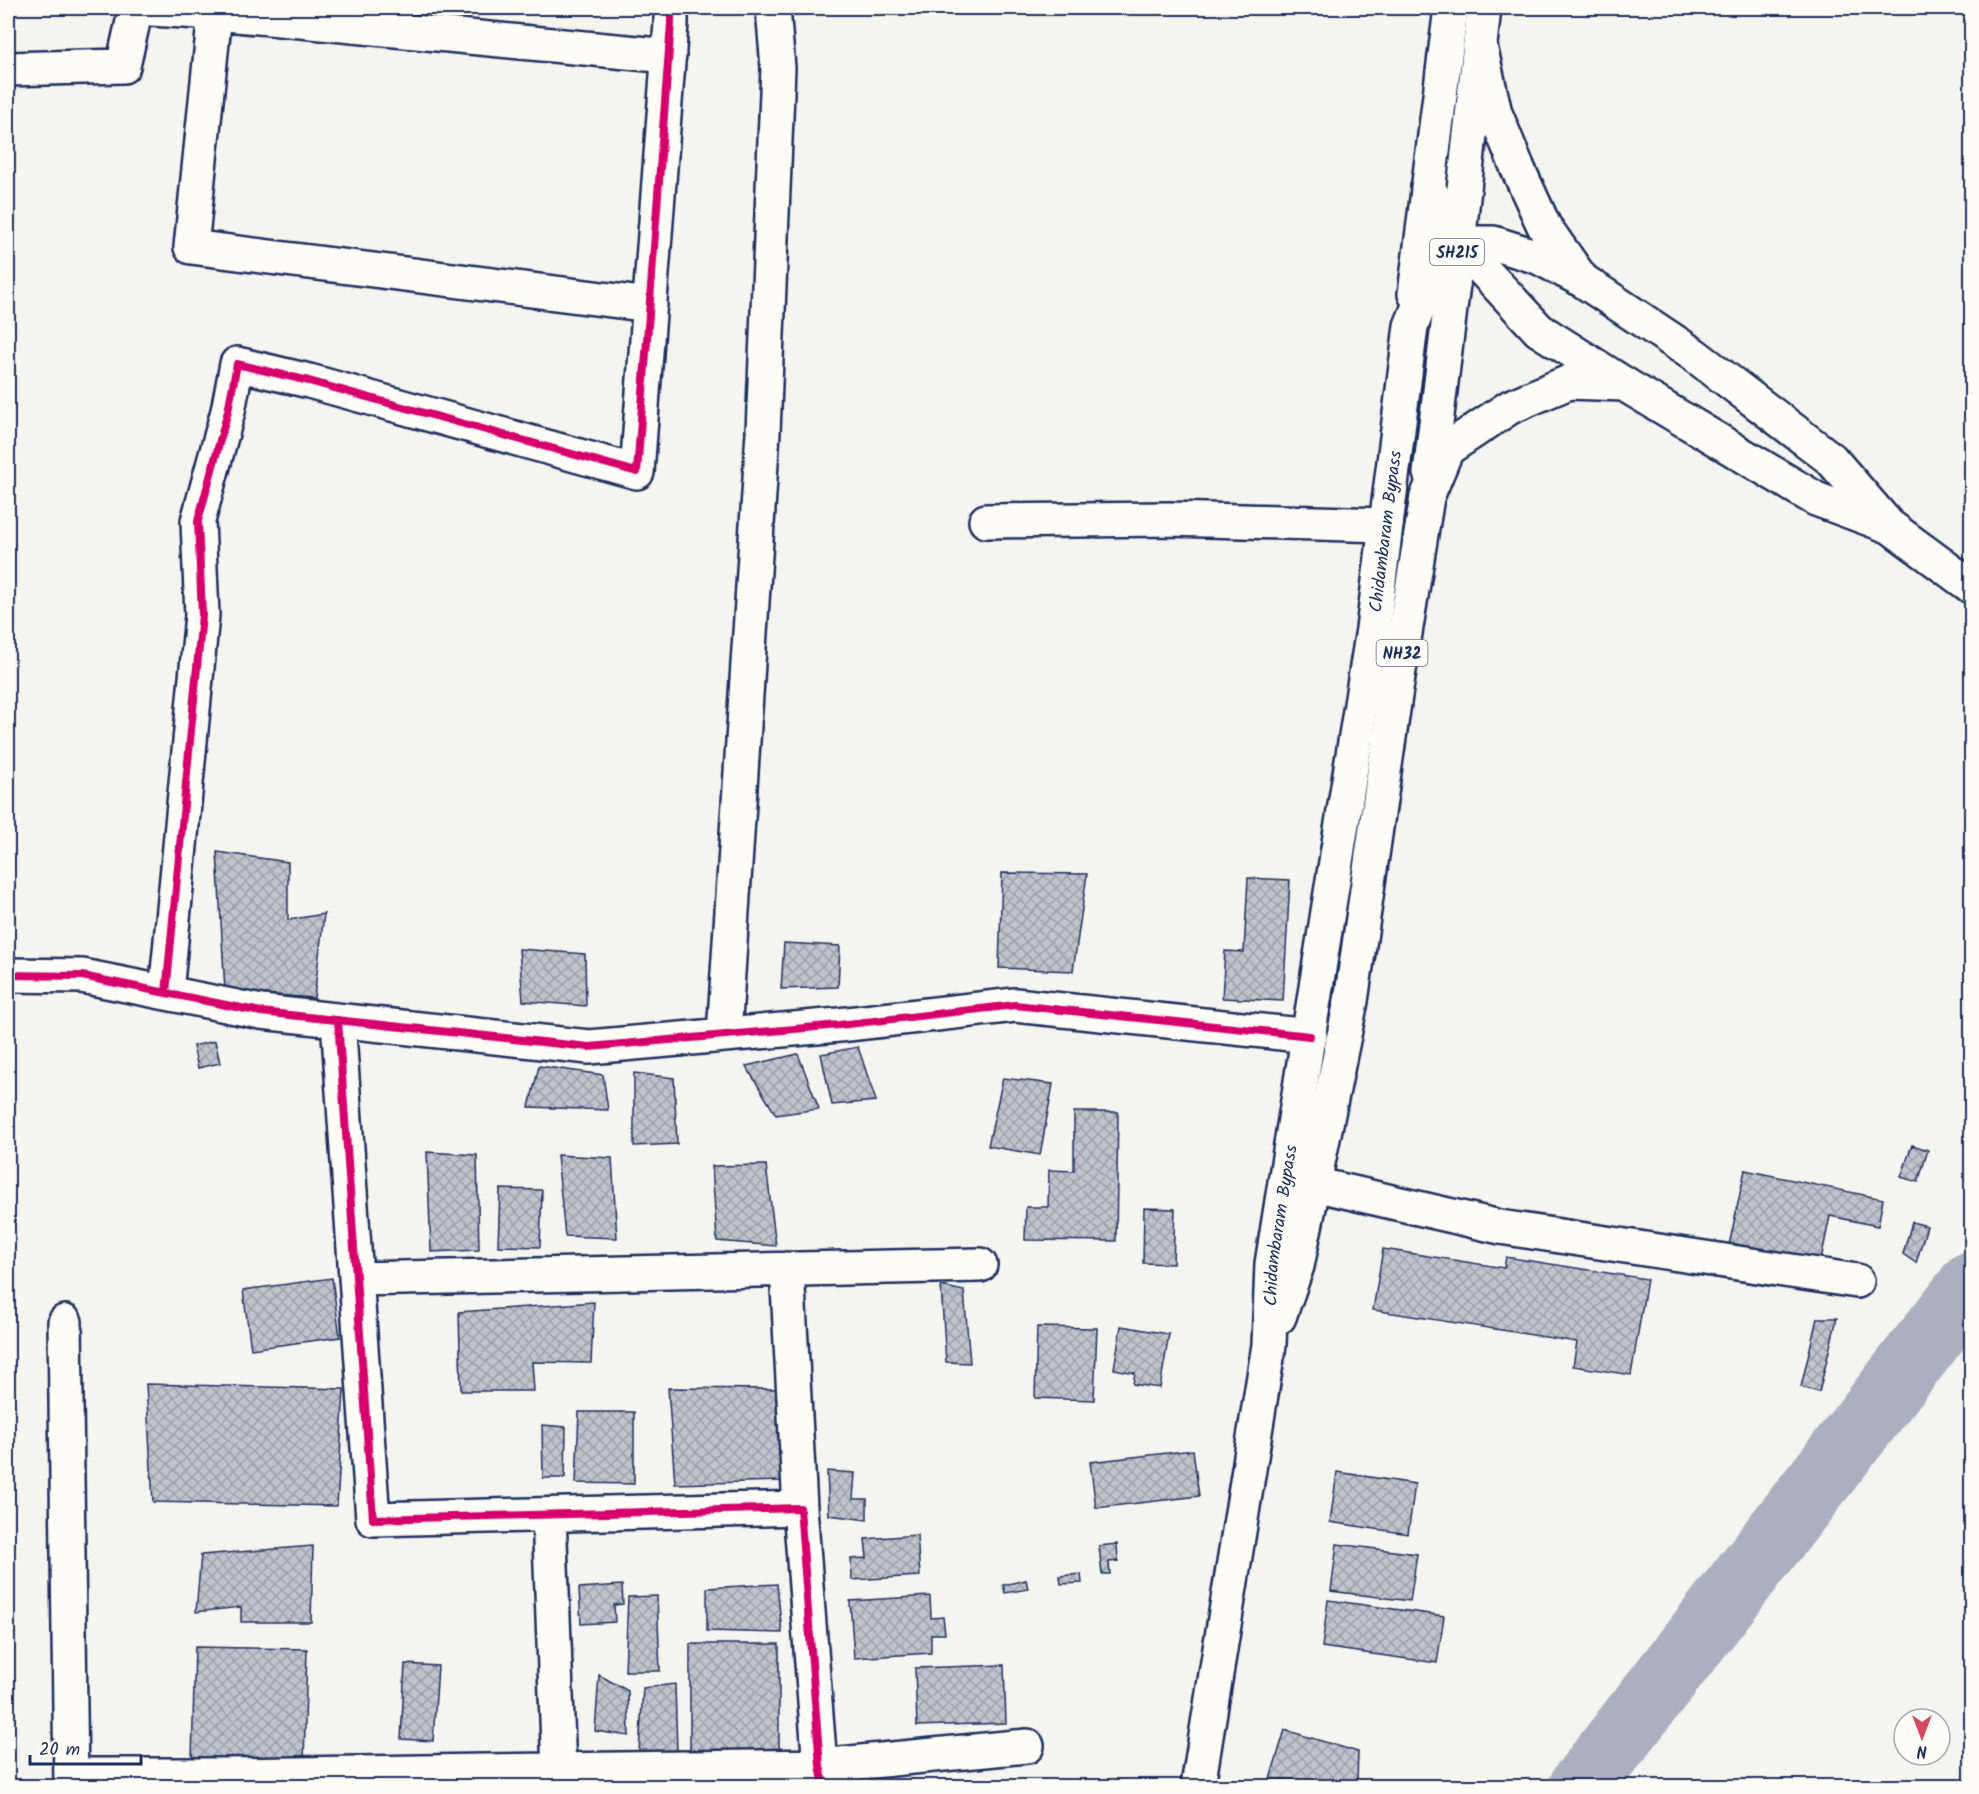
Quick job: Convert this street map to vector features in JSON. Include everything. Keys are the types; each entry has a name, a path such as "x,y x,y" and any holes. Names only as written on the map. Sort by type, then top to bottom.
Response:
{"main road":[{"path":"8,69 123,66 136,8 215,13 669,56"},
{"path":"166,993 202,615 198,521 228,411 237,364 309,381 637,472 671,8"},
{"path":"724,1035 764,420 778,68 773,8"},
{"name":"SH215","path":"1411,326 1451,8"},
{"name":"SH215","path":"1427,497 1484,8"},
{"path":"215,13 191,247 650,305"},
{"path":"1480,46 1495,113 1518,169 1544,226 1582,279"},
{"path":"1428,187 1458,243 1539,330 1624,384"},
{"name":"Chidambaram Bypass","path":"1269,1345 1272,1264 1373,628 1411,326 1434,269 1458,243 1493,243 1538,257 1582,279 1693,354 1831,459 1888,525 1971,587"},
{"name":"Chidambaram Bypass","path":"1269,1345 1298,1266 1351,1001 1396,689 1427,497 1447,449 1510,407 1569,382 1624,384 1816,499 1888,525"},
{"path":"986,521 1168,519 1386,525"},
{"path":"8,975 82,976 261,1012 589,1047 1016,1005 1310,1036"},
{"path":"338,1020 373,1519 800,1508"},
{"path":"1314,1184 1500,1227 1857,1281"},
{"path":"356,1279 980,1265"},
{"path":"787,1269 800,1508 822,1776"},
{"path":"65,1322 71,1781 225,1775 559,1770 822,1776 1027,1746"},
{"path":"1198,1786 1269,1345"},
{"path":"549,1515 559,1770"}],"building":[{"path":"217,852 288,862 288,920 324,914 314,998 225,991"},
{"path":"1002,873 1087,874 1073,971 999,968"},
{"path":"1248,878 1290,880 1283,1001 1222,998 1225,951 1244,952"},
{"path":"784,943 840,946 838,987 781,989"},
{"path":"519,949 585,954 586,1006 523,1001"},
{"path":"215,1041 220,1063 198,1068 193,1046"},
{"path":"858,1047 876,1101 832,1105 821,1054"},
{"path":"798,1054 819,1109 776,1115 746,1066"},
{"path":"539,1066 603,1075 608,1110 529,1107"},
{"path":"634,1073 674,1078 677,1144 634,1146"},
{"path":"1003,1078 1053,1084 1040,1155 988,1146"},
{"path":"1074,1112 1118,1112 1116,1241 1025,1240 1026,1207 1048,1207 1049,1170 1074,1171"},
{"path":"1912,1145 1928,1150 1918,1182 1901,1177"},
{"path":"427,1152 477,1155 479,1250 431,1252"},
{"path":"557,1155 612,1158 617,1238 565,1236"},
{"path":"766,1165 776,1246 717,1241 712,1166"},
{"path":"1745,1170 1883,1199 1878,1226 1830,1216 1818,1274 1727,1255"},
{"path":"500,1189 542,1190 540,1247 498,1246"},
{"path":"1144,1208 1175,1209 1173,1264 1143,1263"},
{"path":"1912,1222 1927,1226 1916,1263 1903,1254"},
{"path":"1383,1249 1504,1268 1506,1257 1647,1279 1631,1375 1573,1366 1577,1342 1373,1310"},
{"path":"332,1278 340,1337 251,1349 243,1290"},
{"path":"941,1286 964,1291 970,1363 946,1362"},
{"path":"594,1302 591,1363 532,1362 534,1391 461,1391 459,1312"},
{"path":"1817,1318 1837,1318 1819,1392 1801,1387"},
{"path":"1121,1326 1169,1334 1160,1388 1133,1384 1135,1373 1114,1369"},
{"path":"1037,1327 1097,1328 1094,1400 1035,1398"},
{"path":"146,1384 344,1389 337,1506 153,1502"},
{"path":"668,1388 777,1389 781,1481 675,1484"},
{"path":"579,1412 634,1412 634,1484 576,1483"},
{"path":"542,1425 566,1427 565,1478 543,1478"},
{"path":"1193,1450 1199,1496 1096,1508 1090,1462"},
{"path":"827,1471 855,1473 853,1499 867,1499 867,1520 829,1515"},
{"path":"1337,1472 1415,1484 1408,1534 1330,1522"},
{"path":"917,1535 920,1576 852,1580 851,1559 867,1558 865,1539"},
{"path":"1117,1544 1118,1561 1109,1562 1110,1574 1102,1574 1099,1546"},
{"path":"1337,1544 1417,1554 1410,1601 1331,1591"},
{"path":"313,1546 311,1622 241,1622 241,1607 196,1612 201,1555"},
{"path":"1081,1574 1082,1583 1061,1584 1060,1576"},
{"path":"1026,1580 1028,1589 1005,1593 1003,1585"},
{"path":"777,1584 782,1633 707,1631 707,1588"},
{"path":"622,1585 623,1604 614,1605 615,1622 581,1624 579,1588"},
{"path":"657,1596 660,1671 625,1671 628,1597"},
{"path":"930,1596 931,1618 943,1617 945,1634 931,1634 931,1653 854,1658 850,1601"},
{"path":"1328,1600 1444,1616 1437,1663 1322,1647"},
{"path":"690,1644 779,1644 779,1750 690,1750"},
{"path":"195,1647 307,1649 304,1763 192,1760"},
{"path":"405,1664 438,1666 433,1741 401,1739"},
{"path":"1004,1665 1006,1723 917,1726 915,1668"},
{"path":"599,1675 628,1691 629,1736 595,1731"},
{"path":"675,1684 677,1752 639,1752 643,1688"},
{"path":"1285,1730 1358,1752 1357,1781 1270,1779"}],"waterway":[{"path":"1582,1786 1972,1284"}],"cycle path":[{"path":"166,993 202,615 198,521 228,411 237,364 309,381 637,472 671,8"},
{"path":"8,975 82,976 261,1012 589,1047 839,1025 1015,1005 1310,1036"},
{"path":"338,1020 373,1519 800,1508 820,1766 824,1786"}]}
